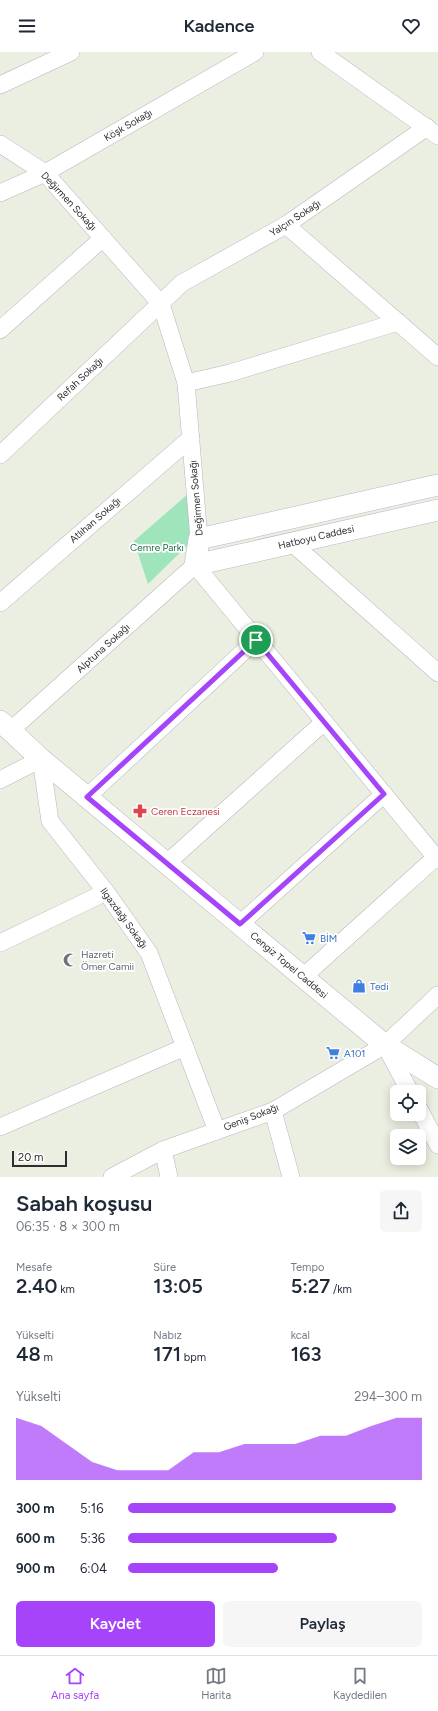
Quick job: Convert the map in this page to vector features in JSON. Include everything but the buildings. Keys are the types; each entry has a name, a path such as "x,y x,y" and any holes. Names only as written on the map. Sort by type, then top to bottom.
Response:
{"street":[{"path":"0,85 71,52"},
{"name":"Köşk Sokağı","path":"0,193 45,173 255,52"},
{"path":"320,52 432,132"},
{"name":"Yalçın Sokağı","path":"161,304 182,283 286,225 432,132"},
{"name":"Değirmen Sokağı","path":"0,144 45,173 161,304 186,382 200,539 195,565"},
{"path":"286,225 438,357"},
{"path":"0,330 103,238"},
{"name":"Refah Sokağı","path":"0,455 161,304"},
{"path":"186,382 230,373 398,322"},
{"name":"Atlıhan Sokağı","path":"0,603 191,438"},
{"path":"200,539 438,484"},
{"name":"Hatboyu Caddesi","path":"195,565 438,510"},
{"path":"275,522 292,543 438,673"},
{"path":"195,565 437,859 303,977"},
{"name":"Alptuna Sokağı","path":"5,725 195,565"},
{"path":"87,797 256,640"},
{"path":"167,863 324,722"},
{"name":"Cengiz Topel Caddesi","path":"5,725 41,759 385,1045 438,1078"},
{"path":"0,780 41,759"},
{"name":"Ilgazdağı Sokağı","path":"41,759 50,822 106,892 148,953 217,1131"},
{"path":"240,924 384,794"},
{"path":"0,943 106,892"},
{"name":"Geniş Sokağı","path":"112,1177 163,1150 273,1111 385,1045 438,995"},
{"path":"385,1045 406,1085"},
{"path":"0,1128 185,1047"},
{"path":"273,1111 291,1177"},
{"path":"425,1121 438,1145"},
{"path":"163,1150 169,1177"}],"green space":[{"name":"Cemre Parkı","path":"188,494 196,537 148,584 134,541"}],"place":[{"name":"Ceren Eczanesi","path":"140,811"},
{"name":"BİM","path":"309,938"},
{"name":"Hazreti Ömer Camii","path":"70,960"},
{"name":"Tedi","path":"359,986"},
{"name":"A101","path":"333,1053"}],"route":[{"path":"256,640 384,794 240,924 87,797 256,640"}]}
